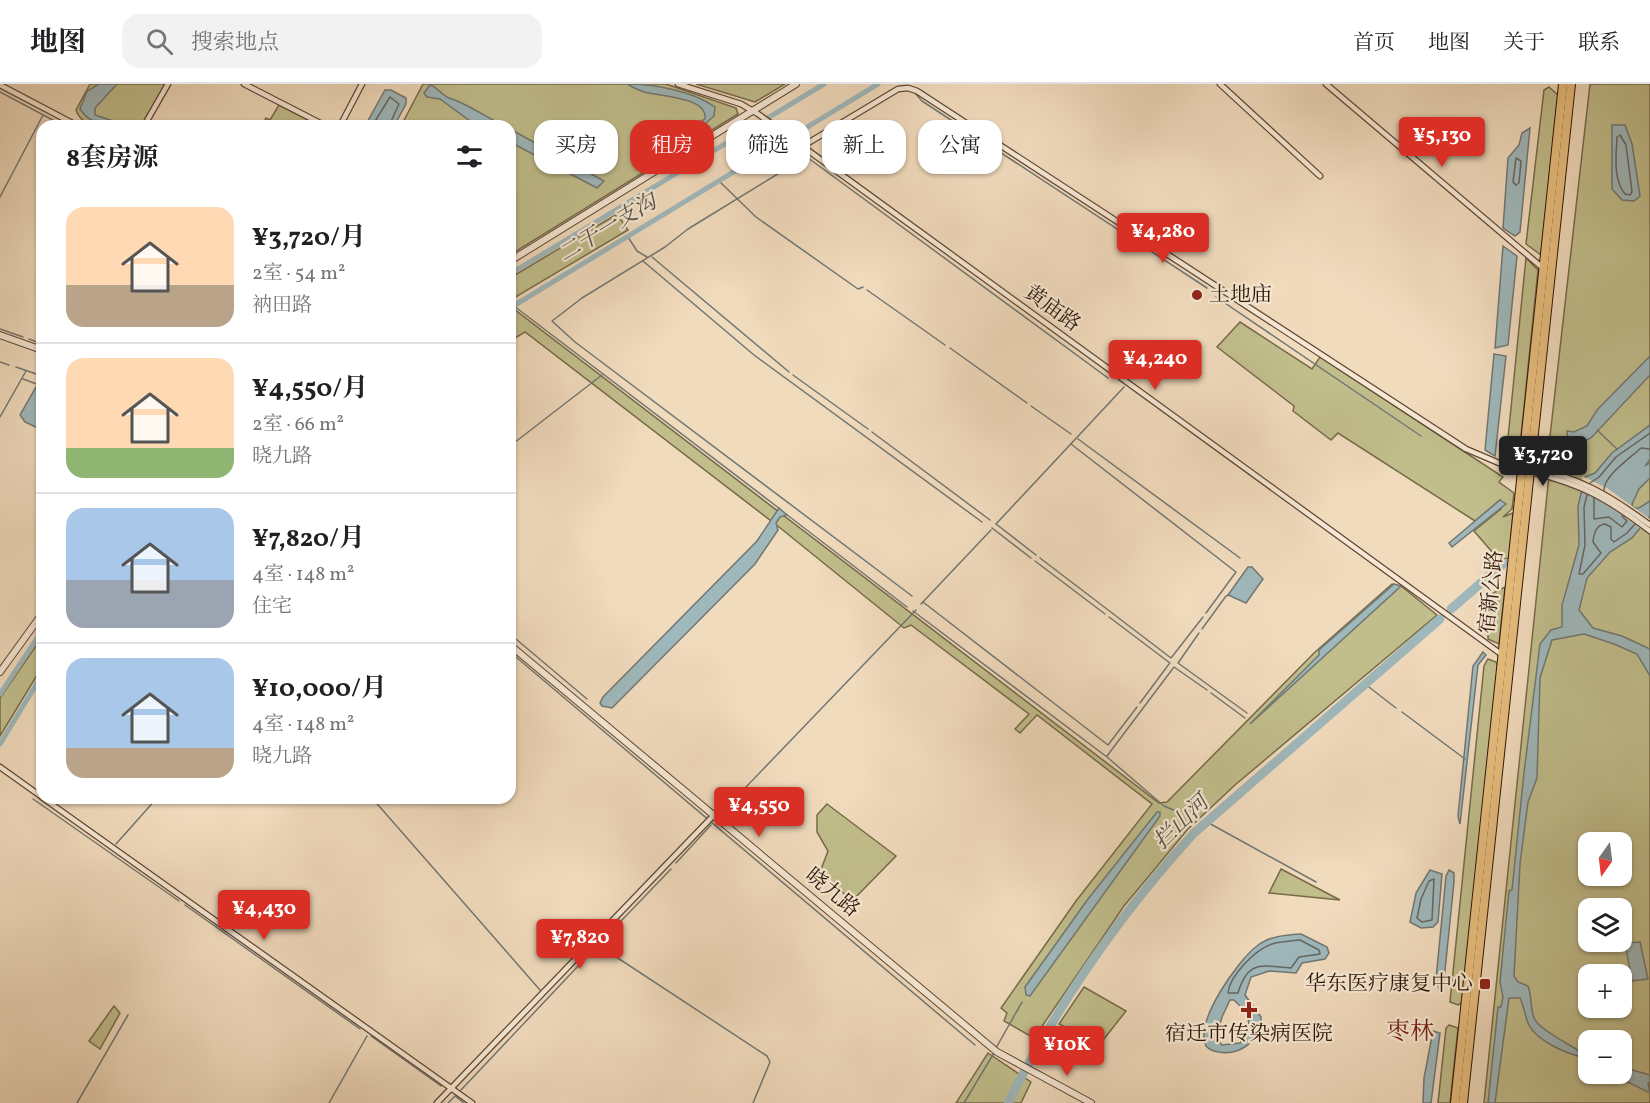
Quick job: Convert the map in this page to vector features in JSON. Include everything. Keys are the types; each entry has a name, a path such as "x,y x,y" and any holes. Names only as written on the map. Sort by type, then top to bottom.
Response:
{"highway":[{"name":"宿新公路","path":"1463,1103 1563,84"},
{"name":"宿新公路","path":"1455,1103 1570,84"}],"street":[{"path":"147,120 168,84"},
{"path":"244,84 314,120"},
{"path":"343,120 362,84"},
{"name":"黄庙路","path":"678,84 755,112 766,120"},
{"path":"516,257 755,112 796,84"},
{"path":"1220,84 1320,176"},
{"path":"1326,84 1544,269"},
{"path":"0,85 67,120"},
{"path":"810,142 898,89 908,88 917,91 1467,450 1498,463 1571,480 1648,527"},
{"name":"黄庙路","path":"810,151 1124,382 1504,656"},
{"path":"0,335 36,348"},
{"path":"0,672 36,622"},
{"name":"晓九路","path":"516,650 710,819 995,1051 1091,1103"},
{"path":"0,767 36,793"},
{"path":"51,804 472,1103"},
{"path":"437,1103 710,819"}],"shaded area":[{"path":"90,84 165,84 144,120 83,120 76,110"},
{"path":"423,84 666,84 736,108 738,114 714,129 714,120 630,120 630,174 641,174 516,251 516,120 404,120"},
{"path":"696,84 785,84 755,102"},
{"path":"1590,84 1650,84 1650,1103 1484,1103 1551,456 1548,454"},
{"path":"1549,87 1558,95 1541,255 1526,244 1544,90"},
{"path":"279,105 308,120 270,120"},
{"path":"617,214 628,230 516,297 516,274"},
{"path":"1526,258 1538,270 1517,475 1505,468"},
{"path":"516,311 1159,803 1167,802 1314,653 1392,584 1401,586 1437,615 1235,785 1188,829 1124,906 1034,1038 1004,1021 1007,1013 1001,1008 1076,901 1152,804 1037,715 1020,733 1015,729 1029,714 911,625 904,628 779,527 525,332 516,337"},
{"path":"1240,322 1312,369 1320,357 1503,477 1499,482 1514,493 1512,509 1503,517 1513,513 1509,558 1499,560 1474,531 1501,509 1500,500 1475,521 1338,433 1331,440 1293,411 1294,406 1217,347"},
{"path":"1505,587 1499,644 1488,639 1489,599 1491,594"},
{"path":"36,646 36,677 0,736 0,698"},
{"path":"1488,659 1496,662 1498,667 1462,1003 1458,1005 1450,1002 1484,666"},
{"path":"827,804 896,856 852,901 820,872 828,851 817,832 817,815"},
{"path":"1281,869 1340,900 1269,893"},
{"path":"1084,987 1126,1011 1100,1044 1059,1024"},
{"path":"114,1006 120,1013 100,1049 89,1041"},
{"path":"1449,1025 1458,1028 1450,1103 1438,1103 1446,1028"},
{"path":"988,1053 1031,1082 1021,1103 956,1103"}],"water":[{"path":"99,84 117,84 95,108 95,115 110,120 91,120 80,109 87,91"},
{"path":"627,84 660,87 696,97 715,107 714,116 709,120 703,120 704,112 691,102"},
{"path":"430,85 446,97 493,120 469,120 440,99 427,97 424,93"},
{"path":"385,90 391,90 406,98 406,104 397,120 368,120"},
{"path":"1612,125 1625,125 1632,144 1640,196 1634,201 1622,200 1612,189"},
{"path":"1530,128 1520,232 1515,236 1503,228 1508,158 1519,145 1522,133"},
{"path":"516,132 534,142 534,155 516,145"},
{"path":"571,174 591,174 604,181 597,188"},
{"path":"1503,246 1517,256 1508,345 1495,348"},
{"path":"1494,354 1506,356 1495,456 1485,450"},
{"path":"1650,356 1650,375 1591,438 1576,445 1568,442 1567,431 1574,432 1587,426 1597,410"},
{"path":"36,387 36,427 25,422 20,415"},
{"path":"1650,425 1650,459 1646,465 1650,463 1650,478 1639,489 1632,504 1633,508 1639,508 1650,501 1650,516 1632,538 1610,552 1587,578 1579,610 1593,628 1622,636 1650,649 1650,676 1637,654 1614,644 1584,634 1552,640 1540,678 1537,778 1528,802 1520,864 1514,976 1518,982 1528,986 1537,1023 1578,1051 1578,1056 1568,1053 1538,1036 1528,1022 1520,998 1509,998 1495,1103 1488,1103 1498,1007 1501,1007 1503,997 1500,982 1509,891 1512,890 1540,644 1551,630 1562,627 1562,605 1579,545 1578,506 1585,477 1595,473 1612,453"},
{"path":"1500,500 1506,504 1452,547 1449,543"},
{"path":"779,508 787,515 780,517 776,523 778,530 755,564 612,708 602,706 600,703 603,697 757,541"},
{"path":"1248,567 1252,567 1263,579 1246,603 1228,595"},
{"path":"1394,584 1401,586 1250,724 1319,655 1319,650"},
{"path":"1483,652 1486,655 1478,665 1460,824 1458,816 1473,666"},
{"path":"1157,812 1160,812 1160,816 1030,996 1026,995 1025,987 1088,899"},
{"path":"1430,870 1442,874 1438,922 1433,927 1421,928 1410,922 1416,893"},
{"path":"1449,870 1454,873 1454,882 1443,990 1440,992 1436,979 1446,876"},
{"path":"1301,934 1327,947 1329,953 1325,959 1302,963 1296,973 1269,971 1251,977 1245,995 1261,1017 1258,1033 1242,1049 1226,1053 1206,1046 1204,1035 1206,1022 1220,992 1239,964 1249,953 1267,940","holes":["1230,1000 1234,1000 1246,1015 1248,1031 1240,1043 1222,1045 1216,1038"]},
{"path":"1640,942 1648,979 1632,981 1632,964 1629,964 1627,952 1632,952 1632,943"},
{"path":"1433,1031 1440,1033 1431,1103 1423,1103 1424,1078"},
{"path":"1632,1070 1650,1075 1648,1083 1650,1093 1632,1084"}],"pier":[{"path":"1582,476 1607,488 1650,519 1641,529 1601,501 1579,490"}],"waterway":[{"path":"516,270 824,84"},
{"name":"二干一支沟","path":"516,304 878,84"},
{"path":"0,92 53,120"},
{"path":"914,92 922,101 1207,288"},
{"path":"40,120 43,115"},
{"path":"0,197 36,128"},
{"path":"810,159 1108,378"},
{"path":"778,174 582,298 552,321 575,342 912,596"},
{"path":"719,181 756,217 858,289 863,287"},
{"path":"628,237 637,251 647,257"},
{"path":"652,257 789,372"},
{"path":"643,261 754,355 982,522"},
{"path":"867,290 945,345"},
{"path":"1216,297 1421,436"},
{"path":"516,308 780,509"},
{"path":"0,329 23,337"},
{"path":"29,339 36,342"},
{"path":"950,348 1027,403"},
{"path":"0,362 9,365"},
{"path":"16,367 36,374"},
{"path":"0,417 26,371"},
{"path":"516,441 602,375"},
{"path":"793,375 868,429"},
{"path":"23,379 36,384"},
{"path":"996,524 1124,387"},
{"path":"1031,406 1071,434"},
{"path":"1597,430 1617,449"},
{"path":"872,432 990,520"},
{"path":"1078,439 1240,558"},
{"path":"1071,444 1236,572 1206,613"},
{"path":"786,514 907,607"},
{"path":"996,524 1036,555"},
{"path":"992,528 1031,558"},
{"path":"921,604 991,530"},
{"path":"1040,558 1171,658 1203,617"},
{"path":"1035,561 1105,614"},
{"name":"拦山河","path":"1451,609 1504,563"},
{"path":"1202,629 1229,595"},
{"path":"923,602 1108,745 1137,707"},
{"path":"722,812 916,610"},
{"path":"913,611 1107,757 1164,806 1176,811"},
{"path":"1109,617 1170,663"},
{"name":"拦山河","path":"1008,1103 1047,1031 1092,962 1141,896 1194,833 1440,619"},
{"path":"1199,633 1178,663 1247,713"},
{"path":"516,639 587,699"},
{"path":"0,694 36,640"},
{"path":"516,657 975,1045"},
{"path":"1140,703 1169,664"},
{"path":"1107,756 1174,667 1207,690"},
{"path":"1365,684 1396,708"},
{"name":"二干一支沟","path":"0,744 36,685"},
{"path":"1211,693 1245,718"},
{"path":"1402,712 1465,759"},
{"path":"40,804 179,901"},
{"path":"116,844 152,804"},
{"path":"377,804 540,990"},
{"path":"1207,822 1316,882"},
{"path":"676,863 711,825"},
{"path":"599,944 671,869"},
{"path":"185,905 360,1029"},
{"path":"1507,970 1511,924"},
{"path":"461,1090 598,945 767,1056 770,1062 753,1103"},
{"path":"996,1048 1022,1002"},
{"path":"77,1103 128,1015"},
{"path":"329,1103 367,1036"},
{"path":"371,1036 441,1086"},
{"path":"964,1103 994,1053"},
{"path":"448,1103 455,1096 464,1103"}],"place":[{"name":"土地庙","path":"1197,295"},
{"name":"华东医疗康复中心","path":"1485,984"},
{"name":"宿迁市传染病医院","path":"1249,1010"}],"district":[{"name":"枣林","path":"1410,1033"}]}
